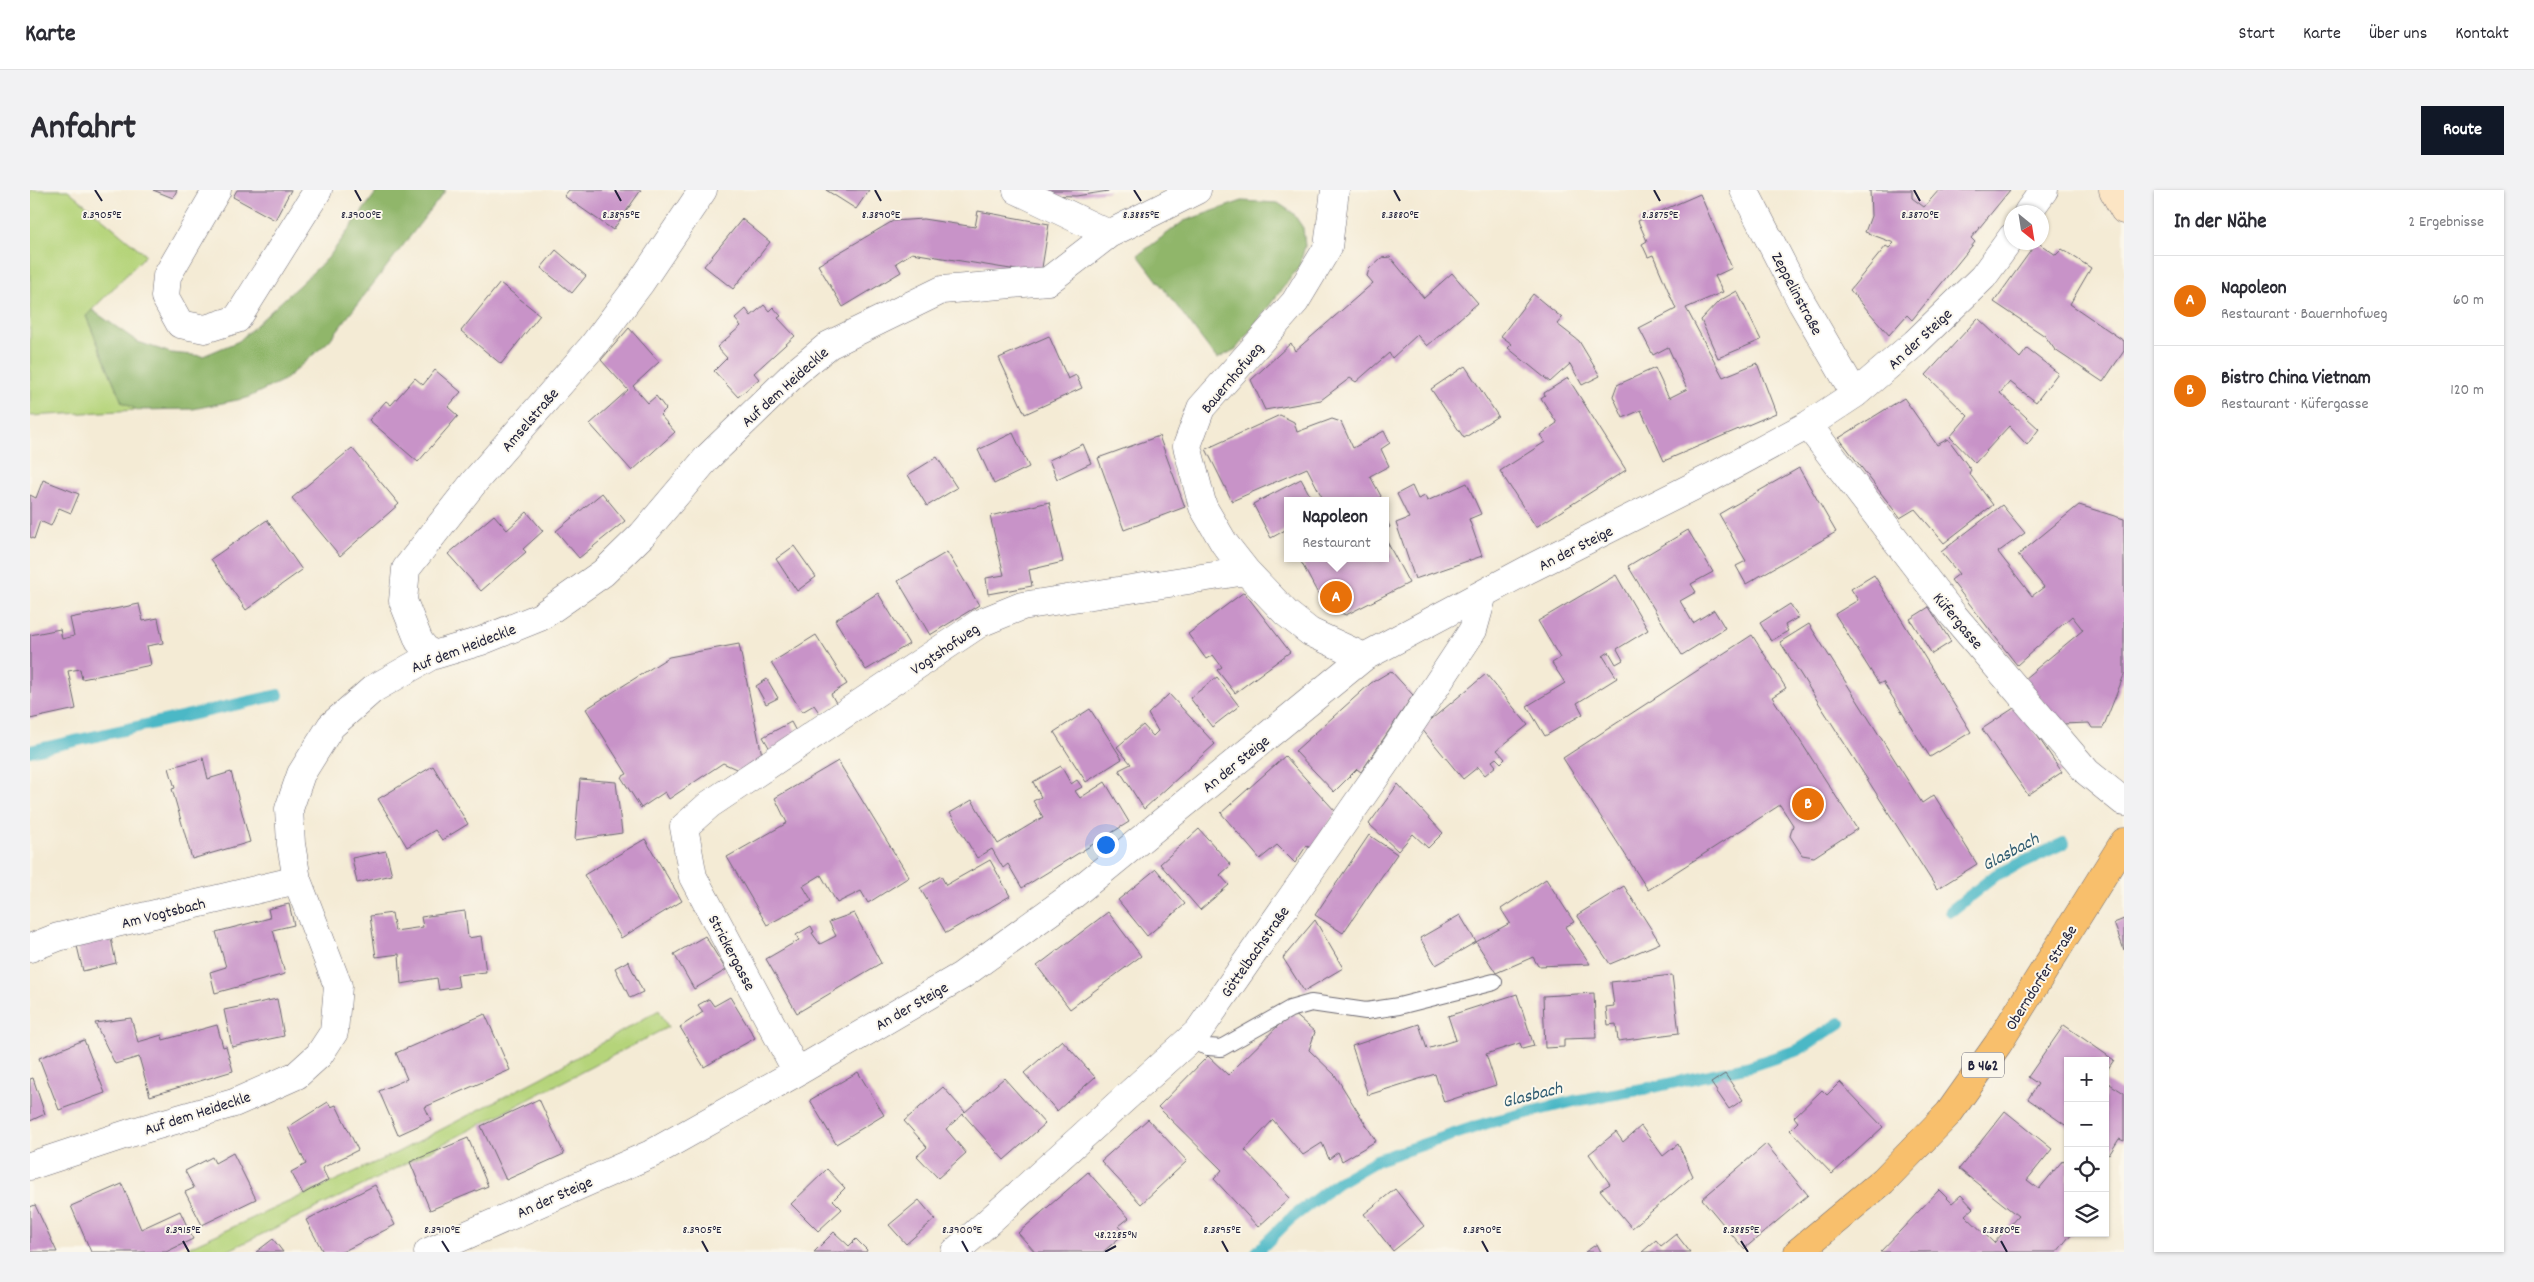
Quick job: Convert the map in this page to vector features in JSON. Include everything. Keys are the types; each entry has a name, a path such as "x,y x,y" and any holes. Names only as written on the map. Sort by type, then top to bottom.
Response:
{"main road":[{"path":"2112,190 2124,210"},
{"name":"Oberndorfer Straße","path":"1798,1252 1883,1181 1949,1113 1998,1044 2124,842"}],"street":[{"path":"217,190 167,276 165,297 180,324 205,329 237,319 318,190"},
{"name":"Amselstraße","path":"431,656 419,640 403,601 406,569 475,480 592,347 641,282 703,190"},
{"path":"1017,190 1109,234"},
{"name":"Auf dem Heideckle","path":"30,1166 130,1133 234,1103 297,1075 319,1055 334,1032 338,986 297,880 291,844 289,809 300,774 331,726 373,689 431,656 481,641 540,617 603,573 642,535 707,458 796,372 829,345 942,290 1048,281 1109,234 1197,190"},
{"name":"Bauernhofweg","path":"1335,190 1328,247 1295,302 1201,408 1187,446 1203,507 1224,543 1246,571 1286,613 1310,632 1364,657"},
{"name":"Zeppelinstraße","path":"1744,190 1802,302 1855,394"},
{"path":"2033,205 2044,190"},
{"name":"An der Steige","path":"428,1252 651,1154 962,976 1065,900 1364,657 1482,594 1704,481 1808,425 1855,394 1915,344 1983,277 2004,247"},
{"name":"Küfergasse","path":"1808,425 1954,616 2087,772 2124,802"},
{"name":"Vogtshofweg","path":"684,827 710,804 980,623 1022,606 1246,571"},
{"name":"Göttelbachstraße","path":"955,1252 1012,1197 1198,1032 1390,756 1474,630 1482,594"},
{"name":"Strickergasse","path":"684,827 693,877 797,1072"},
{"name":"Am Vogtsbach","path":"30,948 58,937 297,880"}],"lane":[{"path":"1188,1041 1208,1047 1221,1048 1290,1009 1311,1003 1366,1011 1399,1006 1494,982"}],"green space":[{"path":"30,190 68,190 146,255 86,316 122,402 137,410 30,416"},
{"path":"378,190 446,190 329,341 284,380 247,398 193,409 137,410 122,402 86,316 92,310 138,342 171,353 203,356 239,341 328,258"},
{"path":"1242,201 1278,203 1293,213 1303,228 1305,246 1299,267 1236,349 1217,359 1138,255 1184,221"},
{"path":"659,1010 668,1027 360,1187 225,1252 178,1252 396,1153 542,1077"}],"building":[{"path":"153,190 177,190 173,198"},
{"path":"237,190 291,190 275,220 233,197"},
{"path":"569,190 641,190 613,230 564,196"},
{"path":"826,190 869,190 856,209"},
{"path":"1039,190 1109,191 1076,196 1040,195"},
{"path":"1870,190 1912,190 1912,198 1924,207 1939,190 2010,190 1971,238 1975,242 1912,320 1907,315 1889,335 1850,290 1886,246 1889,248 1894,243 1865,232 1871,216"},
{"path":"1700,194 1732,268 1715,276 1723,292 1686,308 1723,377 1757,363 1776,413 1664,461 1641,410 1623,418 1613,396 1617,385 1655,368 1669,398 1687,389 1668,347 1653,355 1639,328 1676,309 1653,255 1648,257 1642,244 1647,241 1638,221"},
{"path":"978,211 1049,224 1041,274 912,253 896,263 901,272 843,307 818,265 893,221 923,219 975,227"},
{"path":"742,219 770,242 733,289 704,266"},
{"path":"2062,249 2091,268 2070,304 2124,341 2124,351 2103,382 2055,350 2045,336 1994,302 2031,250 2049,250 2056,255"},
{"path":"556,250 586,276 572,293 541,268"},
{"path":"1390,257 1424,298 1452,273 1478,303 1427,346 1417,335 1392,358 1389,353 1356,382 1350,378 1321,400 1265,410 1251,380 1291,343 1295,351 1373,283 1367,276 1369,269 1381,258"},
{"path":"500,283 540,315 501,364 461,331"},
{"path":"1737,291 1761,340 1718,358 1701,320 1719,301"},
{"path":"1533,294 1562,318 1557,324 1579,341 1600,376 1582,385 1570,364 1550,382 1508,348 1512,344 1501,336"},
{"path":"764,305 769,311 773,307 781,316 778,318 795,336 754,373 759,379 738,397 714,371 727,358 717,347 741,326 735,319 746,309 751,316"},
{"path":"1978,318 2020,358 2027,349 2058,373 2036,402 2010,382 2000,393 2039,429 2027,445 2009,426 1975,463 1950,437 1968,416 1926,375"},
{"path":"629,328 659,362 633,386 648,403 656,396 666,409 660,415 675,432 632,471 590,424 628,390 601,360"},
{"path":"1049,336 1068,379 1076,375 1082,388 1025,414 999,358"},
{"path":"1465,366 1498,416 1464,438 1431,389"},
{"path":"435,370 461,392 448,407 458,416 418,462 369,420 386,401 391,405 415,378 423,385"},
{"path":"1568,378 1626,470 1536,527 1500,471 1545,442 1540,435 1557,423 1541,398 1545,395 1544,393"},
{"path":"1904,398 1937,445 1948,439 1971,470 1969,473 1993,505 1944,543 1915,509 1900,518 1839,438"},
{"path":"1280,415 1294,422 1297,432 1332,419 1341,422 1353,448 1384,431 1390,443 1381,449 1389,466 1370,476 1380,497 1322,497 1307,468 1232,501 1206,449"},
{"path":"1013,433 1029,467 994,484 978,450"},
{"path":"1159,436 1185,507 1124,530 1098,458"},
{"path":"1083,444 1091,463 1057,479 1049,460"},
{"path":"352,448 399,504 340,556 292,498"},
{"path":"937,457 957,488 927,506 908,475"},
{"path":"1799,468 1836,532 1746,584 1736,566 1746,561 1719,514"},
{"path":"1301,479 1311,497 1284,497 1284,531 1271,538 1253,504"},
{"path":"43,480 79,494 71,513 59,508 51,526 40,521 34,539 30,537 30,495 36,498"},
{"path":"1467,483 1481,514 1469,519 1482,556 1415,579 1396,523 1409,518 1397,494 1412,486 1418,499 1425,496 1427,501"},
{"path":"602,493 625,521 579,558 556,531"},
{"path":"1049,502 1063,562 1029,570 1032,586 988,594 986,578 1004,575 990,516"},
{"path":"2002,505 2025,533 1998,552 2032,596 2044,587 2018,555 2079,505 2124,519 2124,675 2103,728 2092,728 2089,723 2061,724 2024,679 2083,630 2072,616 2017,665 1951,580 1959,574 1941,552"},
{"path":"527,512 543,531 523,549 526,552 481,591 448,554 494,515 507,530"},
{"path":"267,520 302,570 246,610 211,559"},
{"path":"1688,530 1713,572 1691,584 1696,592 1680,601 1693,623 1714,610 1725,628 1682,655 1628,566"},
{"path":"794,546 816,577 797,591 776,559"},
{"path":"1389,546 1409,583 1346,615 1325,607 1301,562 1389,562"},
{"path":"947,552 979,605 930,635 898,581"},
{"path":"1616,575 1648,630 1617,649 1623,660 1616,664 1609,652 1603,656 1617,678 1577,703 1583,714 1545,736 1527,706 1565,683 1552,663 1560,658 1538,621"},
{"path":"1874,575 1971,732 1930,757 1883,682 1879,684 1835,614 1858,600 1851,589"},
{"path":"1244,592 1290,652 1235,693 1217,670 1222,667 1213,655 1206,659 1188,634"},
{"path":"878,593 909,644 866,670 835,620"},
{"path":"139,604 143,621 158,618 163,643 147,646 151,665 82,679 80,669 68,671 76,709 30,719 30,635 60,629 62,639 74,636 70,618"},
{"path":"1790,604 1799,617 1785,625 1788,631 1771,641 1760,623"},
{"path":"1929,607 1951,642 1932,654 1910,619"},
{"path":"1809,624 1922,803 1934,795 1977,864 1937,889 1780,642"},
{"path":"816,635 847,684 831,694 836,703 820,714 814,705 802,712 771,663"},
{"path":"1752,635 1786,688 1772,697 1857,829 1814,857 1802,855 1790,836 1793,825 1780,805 1648,890 1563,758"},
{"path":"739,644 763,760 745,773 723,763 669,799 665,792 641,808 621,777 627,774 586,709 669,657"},
{"path":"1391,671 1413,695 1361,772 1357,769 1334,792 1295,751 1371,683"},
{"path":"1486,674 1528,725 1497,750 1505,759 1501,763 1496,758 1492,761 1496,766 1485,775 1478,767 1463,779 1421,728"},
{"path":"1217,677 1239,706 1212,727 1190,698"},
{"path":"767,679 778,698 766,704 756,686"},
{"path":"1169,694 1215,744 1144,809 1119,770 1131,764 1117,747 1143,725 1153,736 1158,731 1148,714"},
{"path":"2017,706 2062,772 2028,795 1982,729"},
{"path":"1090,709 1122,759 1086,782 1054,732"},
{"path":"791,722 800,739 773,754 763,737"},
{"path":"1285,756 1336,812 1311,850 1307,845 1295,863 1277,845 1260,859 1221,813"},
{"path":"203,758 208,779 231,772 250,842 192,859 172,789 175,788 169,768"},
{"path":"838,761 909,877 868,903 861,891 837,903 821,875 803,886 812,901 767,925 727,857 787,823 775,798"},
{"path":"433,766 468,824 442,840 435,830 407,847 378,799"},
{"path":"1061,766 1071,784 1077,780 1082,787 1075,791 1080,798 1105,782 1129,822 1022,888 1008,864 1003,868 992,849 977,858 950,813 972,800 998,844 1043,817 1033,801 1041,797 1033,782"},
{"path":"580,779 616,782 622,833 575,840"},
{"path":"1398,784 1443,833 1428,848 1413,834 1398,851 1369,824"},
{"path":"1199,829 1231,865 1220,875 1229,885 1200,910 1160,864"},
{"path":"1369,835 1397,854 1343,933 1315,915"},
{"path":"645,839 682,901 621,938 584,875"},
{"path":"386,851 392,875 357,883 352,858"},
{"path":"990,860 1010,896 946,933 920,888 941,876 946,885"},
{"path":"1156,869 1185,904 1147,936 1118,900"},
{"path":"1546,879 1574,922 1565,927 1590,964 1538,966 1533,957 1496,973 1476,942 1510,923 1501,909"},
{"path":"1624,886 1660,943 1610,964 1577,915"},
{"path":"289,904 294,925 273,930 285,974 215,993 210,972 226,967 216,932 270,918 268,909"},
{"path":"465,911 468,938 481,936 486,972 457,975 459,987 439,990 437,978 401,984 399,954 376,957 370,916 392,913 395,931 423,927 421,917"},
{"path":"1108,912 1141,956 1070,1009 1037,966"},
{"path":"854,913 881,963 797,1013 766,959 799,940 796,935 811,926 814,932 812,933 820,944 836,936 829,922"},
{"path":"1460,915 1476,942 1436,965 1420,938"},
{"path":"2124,919 2124,950 2114,923"},
{"path":"1315,920 1343,968 1304,991 1283,958"},
{"path":"705,936 726,970 694,989 674,954"},
{"path":"111,938 116,963 83,971 77,946"},
{"path":"628,961 643,992 630,998 615,968"},
{"path":"1672,975 1679,1033 1618,1041 1616,1024 1608,1025 1606,1007 1614,1006 1611,982"},
{"path":"1594,993 1596,1038 1564,1039 1564,1047 1545,1048 1543,996"},
{"path":"1517,994 1534,1046 1522,1049 1520,1043 1486,1054 1496,1085 1444,1102 1435,1074 1368,1095 1352,1046 1419,1024 1427,1049 1456,1040 1448,1016"},
{"path":"730,997 755,1038 704,1067 680,1027 703,1012 698,1005 709,999 714,1006"},
{"path":"277,999 284,1036 232,1047 224,1010"},
{"path":"1292,1012 1315,1032 1309,1050 1335,1075 1376,1141 1342,1161 1338,1152 1329,1159 1322,1143 1303,1155 1273,1120 1245,1150 1290,1198 1258,1227 1214,1179 1222,1170 1158,1107 1208,1056 1228,1075"},
{"path":"485,1014 510,1070 425,1107 431,1120 398,1135 379,1091 407,1079 396,1053"},
{"path":"131,1018 138,1042 162,1035 163,1040 217,1025 223,1047 226,1046 233,1071 150,1096 139,1057 115,1064 95,1023"},
{"path":"2064,1025 2114,1060 2109,1067 2109,1057 2064,1057 2064,1124 2028,1099 2038,1084 2028,1077"},
{"path":"84,1040 105,1093 59,1110 39,1058"},
{"path":"1062,1040 1095,1077 1057,1111 1024,1073"},
{"path":"858,1072 884,1115 836,1144 810,1100"},
{"path":"1725,1074 1743,1100 1729,1109 1711,1083"},
{"path":"33,1078 45,1114 30,1121 30,1079"},
{"path":"1004,1078 1045,1124 1004,1160 963,1114 946,1129 966,1153 938,1178 917,1156 927,1147 904,1121 943,1087 965,1112"},
{"path":"1840,1082 1883,1127 1832,1174 1790,1130 1798,1122 1794,1117 1822,1090 1827,1095"},
{"path":"2109,1084 2124,1093 2124,1141 2119,1139 2109,1155"},
{"path":"539,1099 564,1154 506,1180 481,1126"},
{"path":"328,1102 331,1107 336,1105 358,1150 322,1168 328,1180 303,1194 291,1172 306,1164 288,1127"},
{"path":"2005,1111 2052,1149 2027,1180 2039,1189 2064,1161 2064,1237 2069,1237 2057,1252 1880,1252 1939,1190 1952,1203 1961,1195 1973,1208 1965,1215 1994,1243 2018,1216 1959,1169"},
{"path":"1148,1119 1187,1161 1141,1204 1101,1161"},
{"path":"1641,1126 1663,1156 1678,1144 1693,1176 1632,1228 1600,1190 1610,1184 1589,1154 1616,1132 1623,1142"},
{"path":"468,1138 488,1186 430,1210 410,1162"},
{"path":"1766,1144 1808,1195 1744,1249 1702,1199"},
{"path":"233,1153 256,1199 202,1225 185,1192 194,1188 185,1171 212,1157 215,1163"},
{"path":"827,1169 845,1188 833,1200 842,1209 818,1231 791,1204"},
{"path":"1088,1172 1129,1218 1119,1226 1125,1233 1103,1252 1035,1252 1018,1233"},
{"path":"122,1184 141,1229 180,1211 193,1239 166,1252 91,1252 71,1206"},
{"path":"375,1185 395,1225 342,1252 323,1252 306,1220"},
{"path":"1395,1189 1424,1226 1393,1251 1364,1214"},
{"path":"919,1200 935,1219 906,1244 889,1225"},
{"path":"35,1205 57,1252 30,1252 30,1207"},
{"path":"834,1232 849,1246 856,1239 867,1250 866,1252 814,1252"},
{"path":"1676,1234 1690,1252 1642,1252 1656,1240 1661,1246"},
{"path":"273,1239 283,1252 256,1252"},
{"path":"1597,1244 1601,1252 1585,1252"}],"waterway":[{"path":"30,751 278,695"},
{"name":"Glasbach","path":"1951,911 1996,875 2064,843"},
{"name":"Glasbach","path":"1257,1252 1289,1220 1337,1183 1377,1160 1487,1123 1574,1101 1649,1088 1750,1066 1798,1050 1840,1023"}],"place":[{"name":"Napoleon","path":"1336,597"},
{"name":"Bistro China Vietnam","path":"1808,804"}]}
